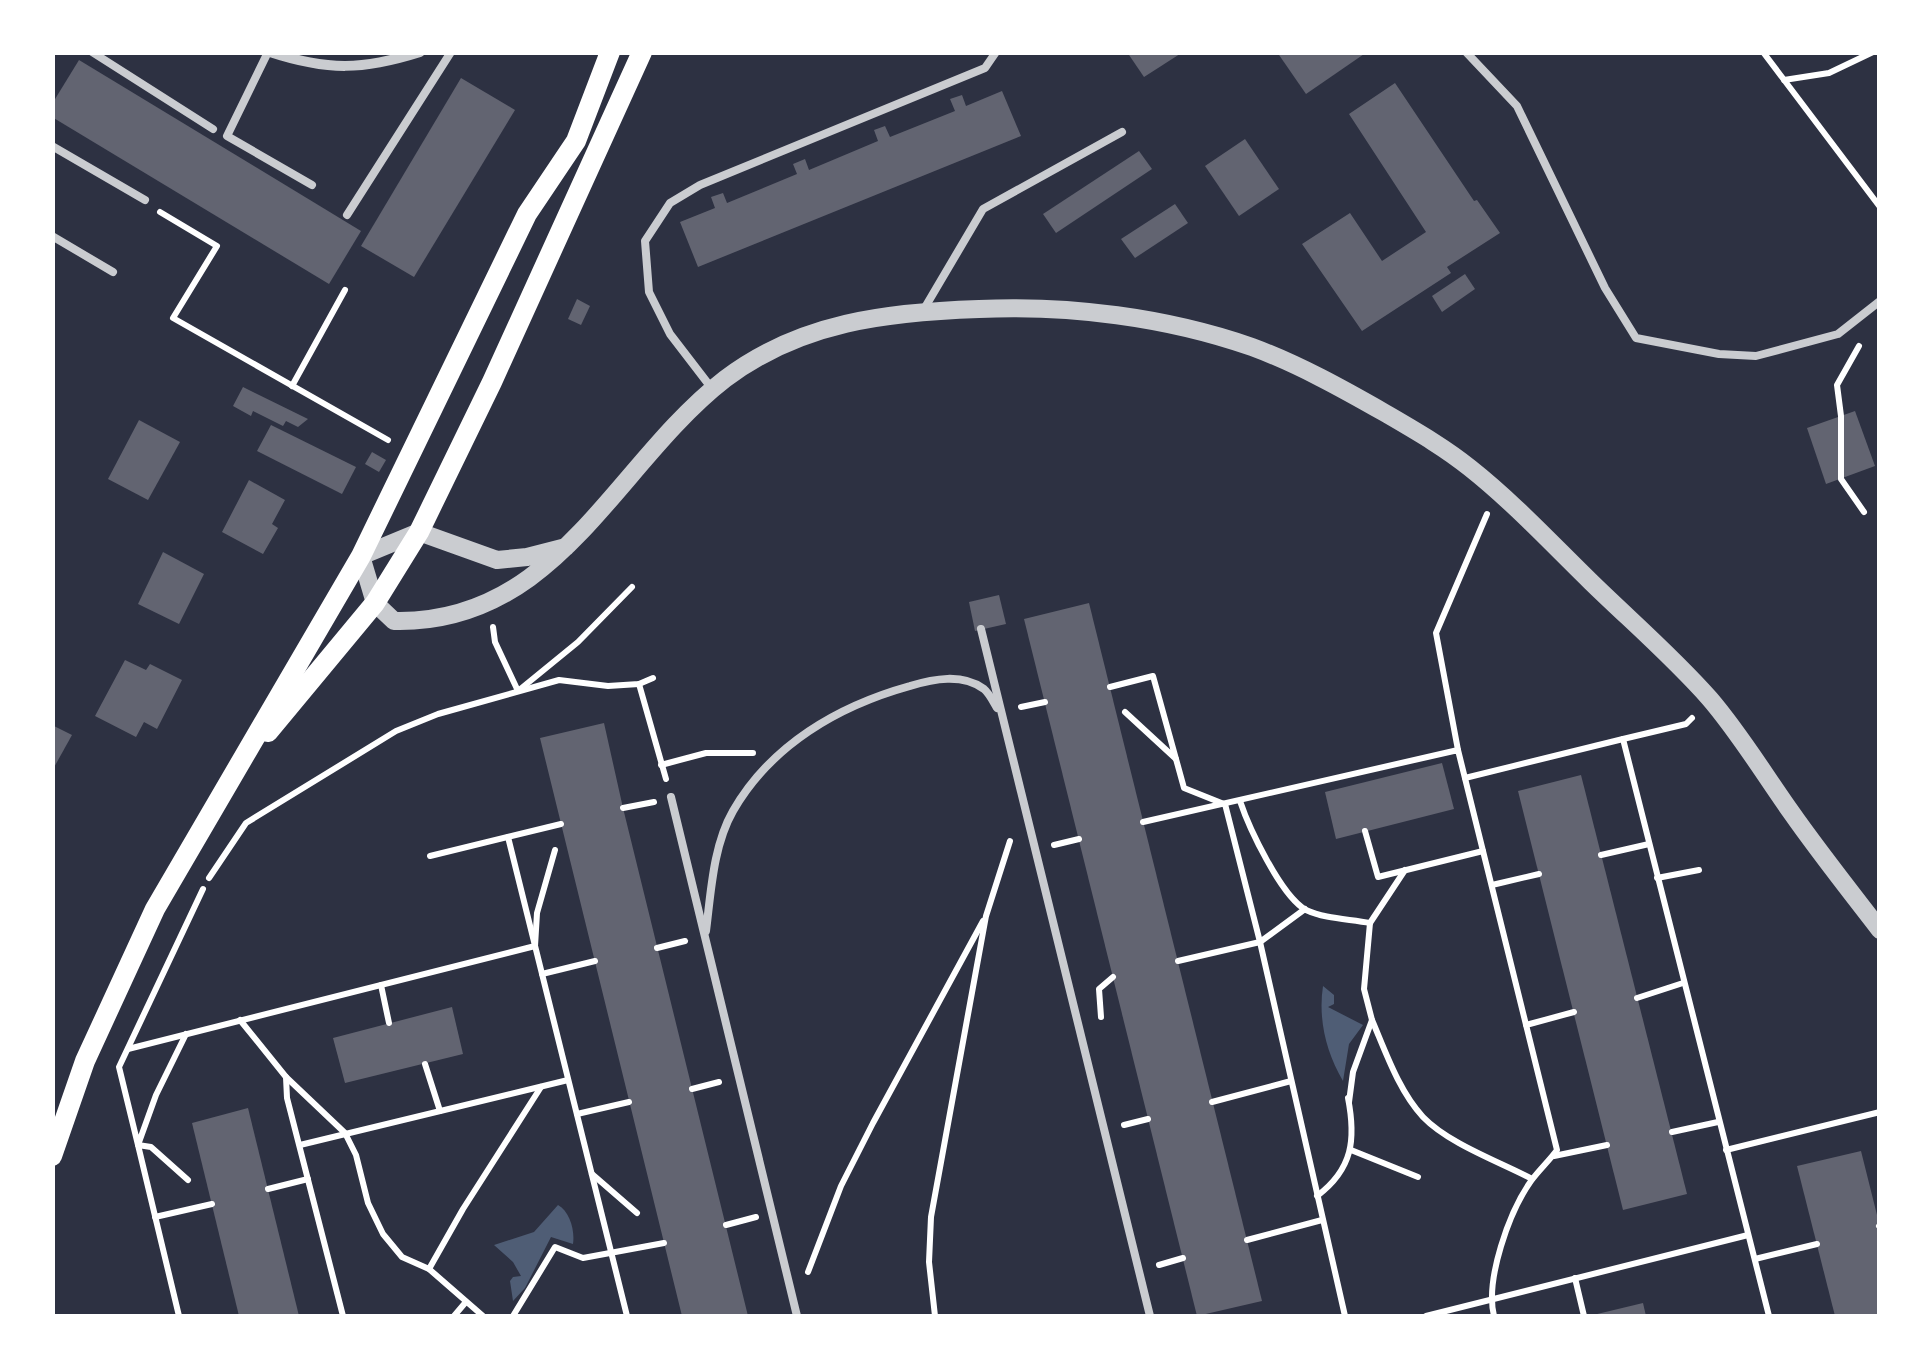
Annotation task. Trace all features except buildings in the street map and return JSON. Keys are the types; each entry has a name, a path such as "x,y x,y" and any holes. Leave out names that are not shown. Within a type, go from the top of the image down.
{"main road":[{"path":"52,1156 85,1061 176,869 361,556 527,214 576,140 610,52"},
{"path":"234,772 375,603 420,532 642,52"}],"street":[{"path":"269,52 308,64 353,68 420,52"},
{"path":"566,548 497,560 420,532 361,556 375,603 394,621 451,618 489,604 523,583 566,548 692,406 713,390 761,355 822,329 873,317 1022,307 1174,325 1254,348 1343,389 1470,468 1712,701 1880,930"}],"lane":[{"path":"92,52 213,129"},
{"path":"269,52 226,136 312,186"},
{"path":"347,215 451,52"},
{"path":"713,390 670,334 649,292 645,241 670,202 700,185 985,68 996,52"},
{"path":"1466,52 1517,106 1606,288 1636,338 1719,354 1756,356 1838,334 1880,302"},
{"path":"922,311 982,209 1122,132"},
{"path":"52,146 145,200"},
{"path":"52,236 114,272"},
{"path":"981,629 1150,1316"},
{"path":"705,935 719,846 732,812 778,755 843,709 870,696 936,678 958,680 984,690 1001,712"},
{"path":"672,798 797,1316"}],"path":[{"path":"1763,52 1880,207"},
{"path":"1784,80 1829,73 1873,52"},
{"path":"158,210 216,246 173,318 387,440"},
{"path":"292,386 345,290"},
{"path":"1862,340 1837,385 1841,478 1864,512"},
{"path":"1494,1316 1490,1299 1506,1230 1532,1178 1557,1150 1458,750 1436,633 1486,516 1499,495"},
{"path":"518,690 578,642 632,587"},
{"path":"495,642 518,690"},
{"path":"1110,687 1153,676 1184,788 1225,804"},
{"path":"180,1316 119,1067 205,885 246,823 396,731 438,714 560,680 608,686 639,684 653,678"},
{"path":"639,684 672,798"},
{"path":"1125,712 1176,759"},
{"path":"1465,778 1686,724"},
{"path":"1622,739 1769,1316"},
{"path":"1144,822 1458,750"},
{"path":"661,764 731,751 778,755"},
{"path":"1371,770 1373,780"},
{"path":"1240,800 1286,890 1305,909 1370,922"},
{"path":"935,1316 929,1262 931,1217 986,916 1022,802"},
{"path":"1225,804 1345,1316"},
{"path":"430,856 561,824"},
{"path":"1365,831 1378,876 1483,851"},
{"path":"508,836 627,1316"},
{"path":"1601,856 1649,844"},
{"path":"535,946 538,913 554,850"},
{"path":"1404,870 1370,922 1364,990 1372,1020 1398,1079 1424,1118 1476,1151 1532,1178"},
{"path":"1657,878 1699,870"},
{"path":"1492,885 1539,874"},
{"path":"1178,961 1260,942 1305,909"},
{"path":"793,1299 841,1186 986,916"},
{"path":"127,1049 535,946"},
{"path":"542,974 595,961"},
{"path":"1637,998 1683,983"},
{"path":"380,985 389,1023"},
{"path":"1526,1024 1574,1012"},
{"path":"240,1020 286,1076 345,1133 356,1154 368,1204 383,1234 402,1257 430,1269 483,1316"},
{"path":"1317,1196 1328,1188 1352,1150 1352,1072 1372,1020"},
{"path":"138,1145 186,1034"},
{"path":"424,1064 440,1111"},
{"path":"286,1076 287,1098 344,1316"},
{"path":"300,1146 568,1080"},
{"path":"1212,1102 1292,1081"},
{"path":"430,1269 462,1210 541,1086"},
{"path":"577,1114 630,1102"},
{"path":"1726,1150 1880,1112"},
{"path":"1672,1132 1718,1122"},
{"path":"1552,1157 1607,1144"},
{"path":"138,1145 151,1147 188,1180"},
{"path":"1352,1150 1418,1177"},
{"path":"592,1173 637,1213"},
{"path":"268,1189 308,1179"},
{"path":"155,1217 212,1204"},
{"path":"1247,1240 1322,1220"},
{"path":"1426,1316 1748,1235"},
{"path":"513,1316 555,1247 583,1258 664,1243"},
{"path":"1754,1259 1817,1244"},
{"path":"1575,1278 1584,1316"},
{"path":"454,1316 465,1303"}],"water":[{"path":"1323,986 1334,995 1334,1004 1328,1007 1363,1025 1349,1044 1343,1081 1325,1035"},
{"path":"558,1205 571,1222 573,1244 551,1237 525,1288 513,1301 510,1281 521,1276 513,1262 494,1245 534,1232"}]}
